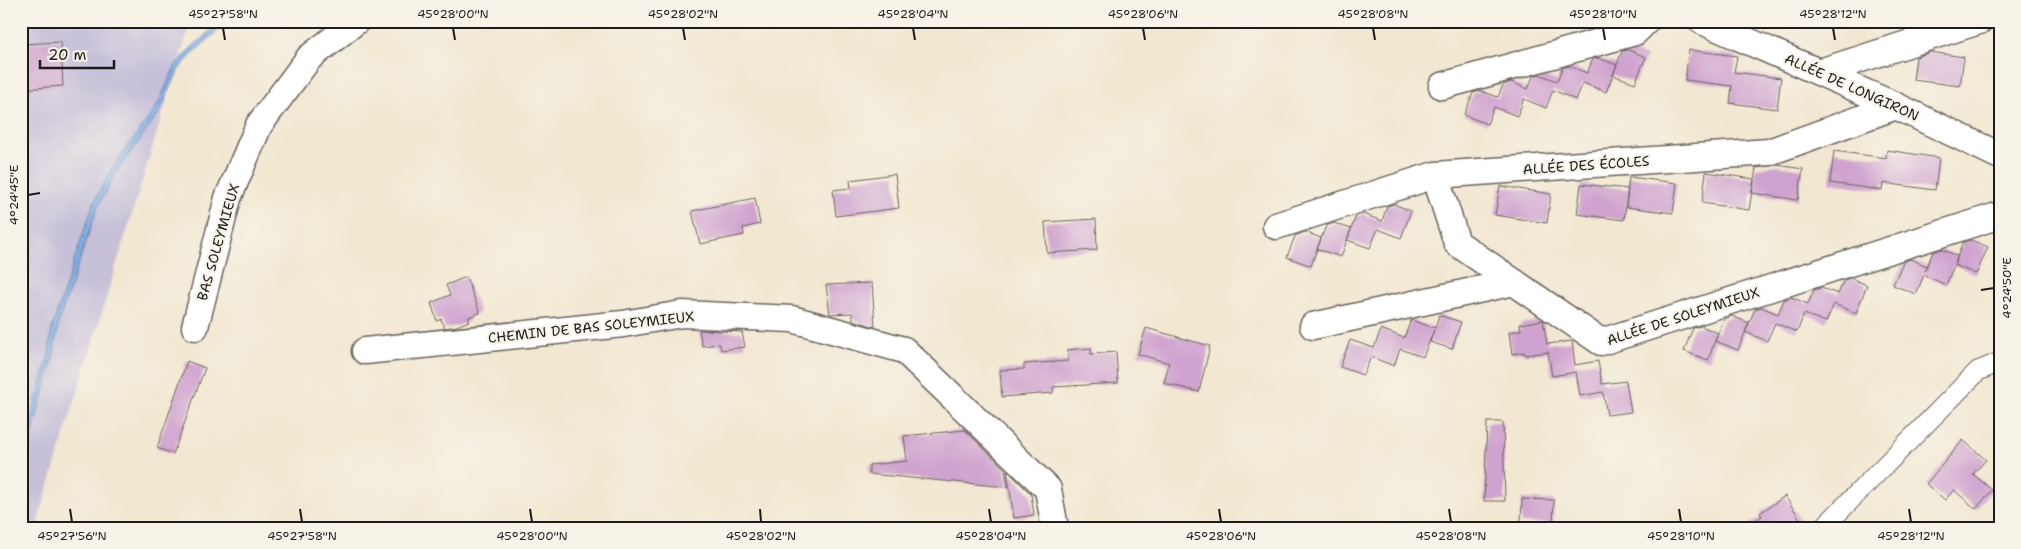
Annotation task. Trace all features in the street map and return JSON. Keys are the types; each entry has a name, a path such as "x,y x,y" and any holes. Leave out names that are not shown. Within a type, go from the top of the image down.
{"street":[{"name":"BAS SOLEYMIEUX","path":"195,327 228,198 259,125 309,58 356,21"},
{"path":"1442,86 1635,32 1646,21"},
{"name":"ALLÉE DE LONGIRON","path":"1702,21 1896,106 2000,156"},
{"path":"1820,72 1979,21"},
{"name":"ALLÉE DES ÉCOLES","path":"1276,226 1435,175 1769,152 1896,106"},
{"name":"ALLÉE DE SOLEYMIEUX","path":"1435,175 1457,243 1601,342 2000,215"},
{"path":"1312,326 1514,282"},
{"name":"CHEMIN DE BAS SOLEYMIEUX","path":"364,351 623,324 682,314 792,319 904,350 1048,488 1054,528"},
{"path":"1823,528 1978,371 2000,362"}],"shaded area":[{"path":"21,21 191,21 36,528 21,528"}],"water":[{"path":"221,21 229,21 193,53 179,69 159,113 117,171 98,206 59,320 52,363 35,422 21,486 21,466 31,419 48,360 52,328 94,202 113,167 155,110 176,65 189,50"}],"building":[{"path":"61,42 63,86 21,89 21,44"},
{"path":"1628,50 1646,57 1635,83 1613,75 1622,51"},
{"path":"1689,50 1737,56 1734,72 1781,78 1777,109 1730,103 1732,86 1685,80"},
{"path":"1930,52 1964,57 1960,86 1913,80 1916,57"},
{"path":"1598,58 1617,65 1606,92 1583,83 1576,100 1553,90 1546,108 1524,99 1517,116 1494,107 1487,124 1464,115 1473,93 1481,91 1498,97 1503,85 1511,82 1528,89 1533,76 1539,74 1557,81 1562,68 1569,66 1587,73 1593,59"},
{"path":"1887,150 1939,158 1935,190 1883,183 1882,190 1830,183 1834,151 1886,158"},
{"path":"1777,165 1803,169 1798,200 1752,193 1756,168"},
{"path":"1706,172 1754,179 1749,210 1702,203"},
{"path":"895,174 899,208 836,216 833,190 851,188 850,180"},
{"path":"1629,177 1677,183 1673,213 1626,207"},
{"path":"1581,184 1628,189 1624,220 1577,214"},
{"path":"1500,186 1551,194 1547,223 1495,215"},
{"path":"755,198 760,224 743,228 744,235 700,244 692,211"},
{"path":"1394,204 1411,211 1401,238 1378,229 1370,248 1347,240 1356,216 1363,214 1382,221 1387,206"},
{"path":"1096,219 1097,250 1047,253 1045,222"},
{"path":"1334,223 1351,229 1341,257 1317,249 1326,226"},
{"path":"1305,232 1321,238 1311,266 1287,257 1295,236"},
{"path":"1971,240 1988,247 1976,274 1954,265 1963,242"},
{"path":"1941,249 1958,256 1946,285 1924,275 1916,294 1893,285 1903,262 1910,259 1927,266 1925,271 1933,252"},
{"path":"466,277 480,313 469,317 469,321 445,328 441,319 437,321 431,303 450,295 446,285"},
{"path":"1850,278 1867,285 1856,313 1834,304 1826,322 1804,314 1797,332 1775,323 1767,341 1745,332 1755,309 1761,307 1778,314 1784,300 1791,297 1808,304 1814,290 1821,288 1838,294 1844,280"},
{"path":"872,283 875,327 853,320 852,313 830,314 826,285"},
{"path":"1439,315 1461,322 1452,349 1430,342 1434,330 1423,357 1400,349 1394,366 1371,357 1363,375 1340,367 1350,340 1374,348 1381,329 1404,338 1411,320 1435,328"},
{"path":"1732,316 1749,323 1738,350 1715,341 1724,319"},
{"path":"1543,320 1547,344 1572,341 1575,365 1598,361 1602,384 1626,381 1631,412 1607,415 1603,392 1580,396 1576,372 1552,376 1548,352 1525,355 1524,352 1512,354 1509,332 1521,330 1520,324"},
{"path":"1701,326 1718,333 1708,360 1684,351 1693,328"},
{"path":"1146,328 1210,346 1199,392 1164,383 1169,363 1138,354"},
{"path":"699,330 742,332 745,347 721,350 720,344 702,346"},
{"path":"1091,348 1091,354 1116,352 1118,383 1053,387 1053,393 1002,397 1000,370 1024,369 1024,364 1068,361 1067,350"},
{"path":"187,361 205,368 173,454 157,448"},
{"path":"1487,422 1503,422 1505,501 1484,501"},
{"path":"965,430 1005,469 1008,487 869,474 869,465 907,461 904,436"},
{"path":"1963,440 1986,460 1973,474 1992,490 1976,509 1954,490 1945,500 1926,484"},
{"path":"1007,470 1031,494 1034,515 1014,518"},
{"path":"1785,496 1806,528 1744,528 1762,516 1760,513"},
{"path":"1522,499 1554,500 1553,524 1521,523"}]}
